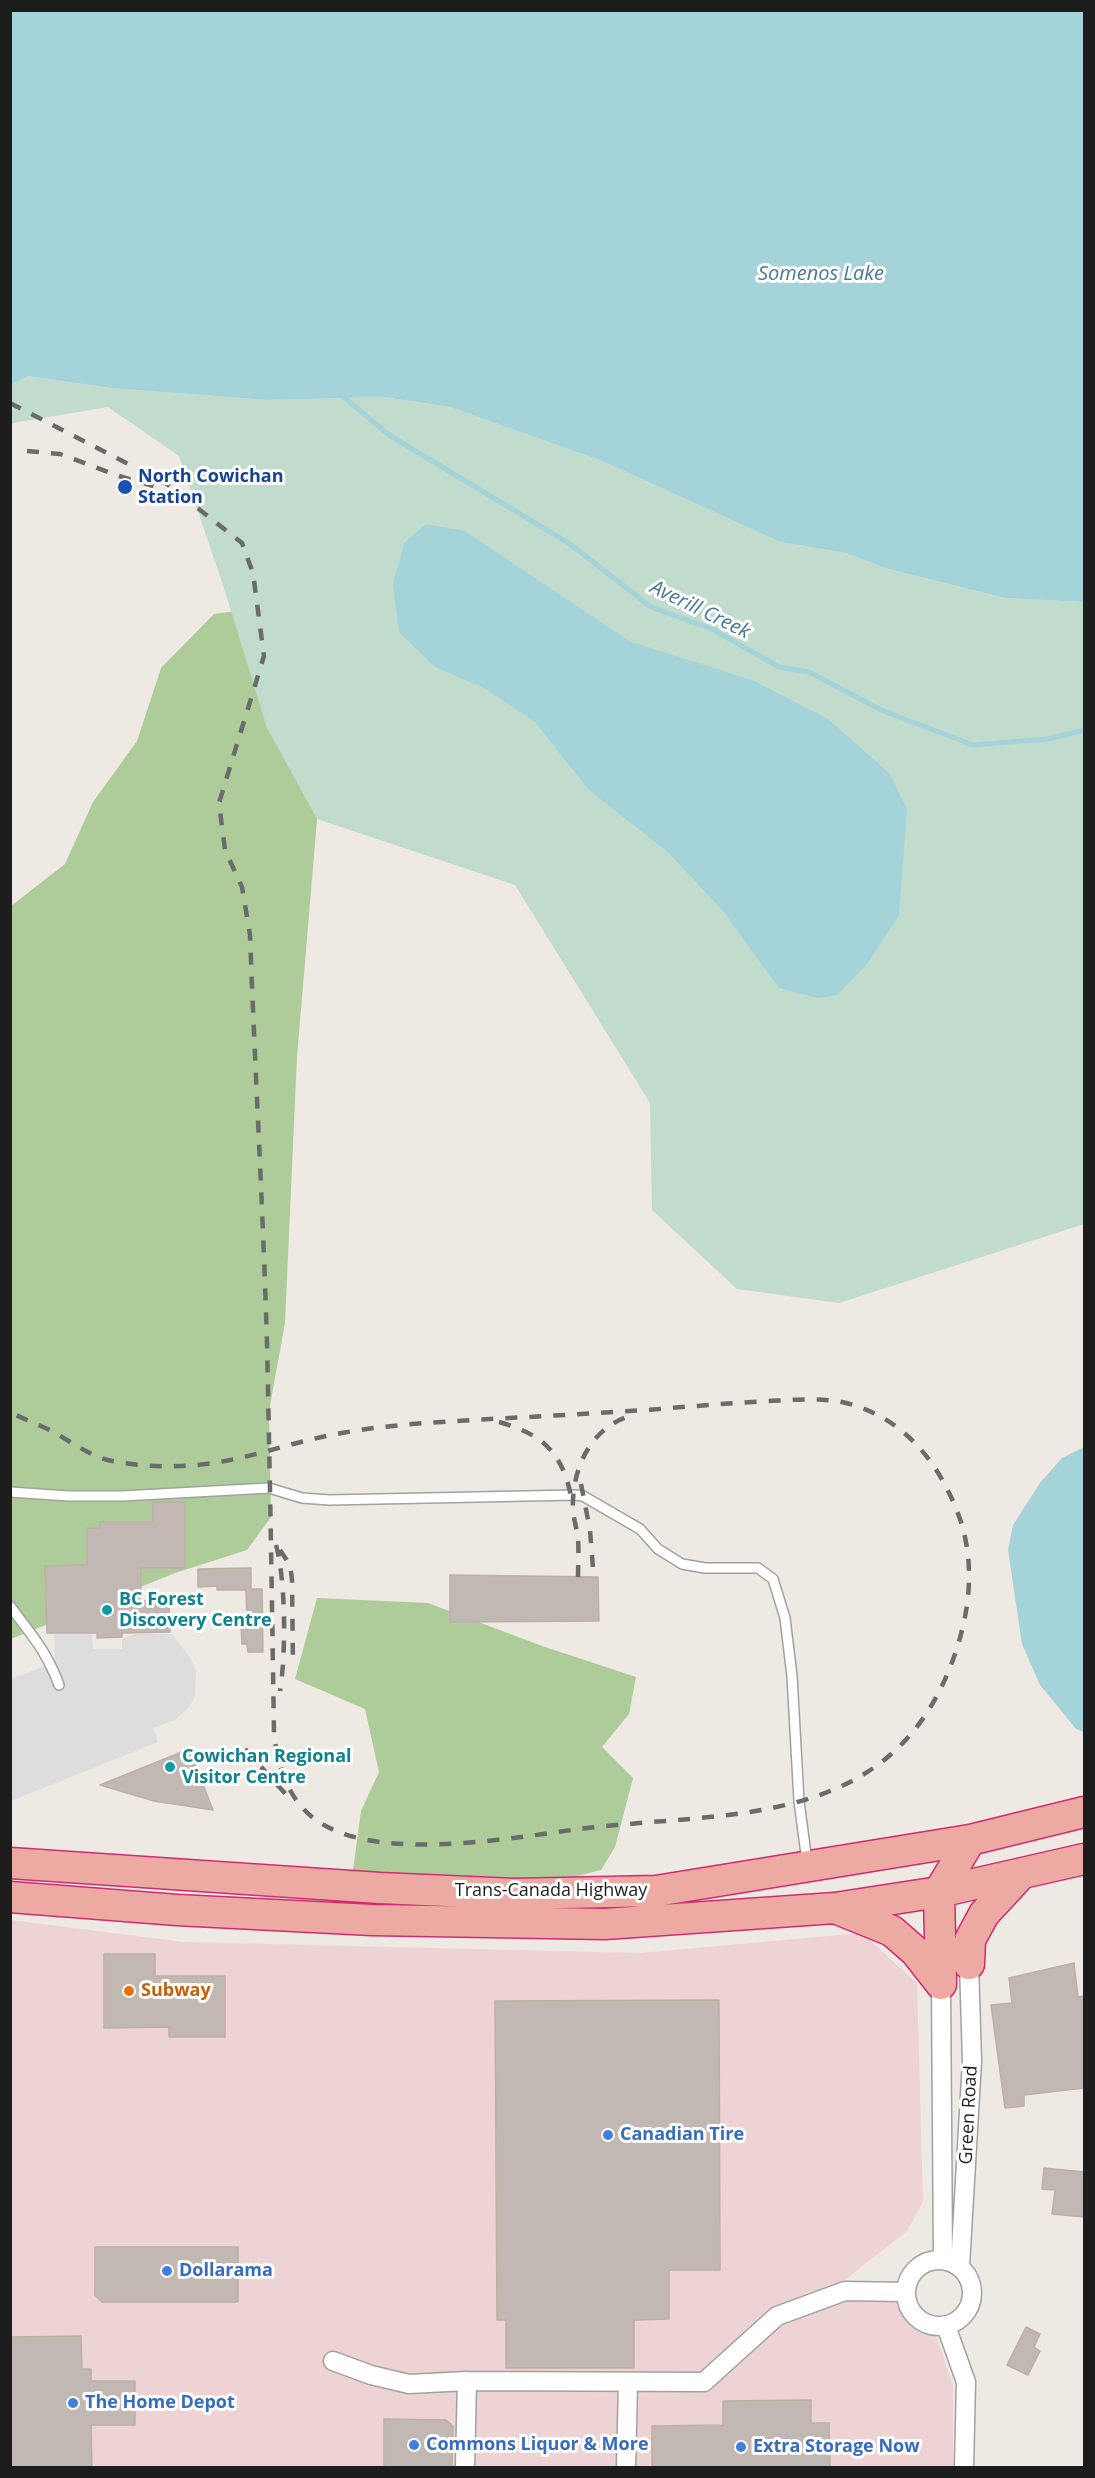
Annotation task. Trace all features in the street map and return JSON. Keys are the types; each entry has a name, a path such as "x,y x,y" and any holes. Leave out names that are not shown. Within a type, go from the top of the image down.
{"highway":[{"name":"Trans-Canada Highway","path":"10,1863 380,1888 514,1894 656,1891 970,1840 1084,1812"},
{"path":"941,1984 939,1892 970,1840"},
{"name":"Trans-Canada Highway","path":"10,1897 177,1910 372,1920 604,1924 834,1908 939,1892 1084,1859"},
{"path":"969,1964 970,1940 984,1914 1021,1874"},
{"path":"834,1908 892,1930 916,1952 941,1984"}],"street":[{"name":"Green Road","path":"960,2266 972,2061 969,1964"},
{"name":"Green Road","path":"941,1984 943,2259"},
{"path":"943,2259 960,2266 971,2282 972,2301 963,2317 946,2326 926,2325 910,2312 904,2292 910,2274 924,2262 943,2259"},
{"path":"333,2361 371,2375 409,2384 467,2381 704,2382 777,2316 845,2291 904,2292"},
{"path":"946,2326 966,2382 964,2468"},
{"path":"465,2468 467,2381"},
{"path":"626,2468 628,2383"}],"lane":[{"path":"10,1492 69,1496 122,1496 269,1488 283,1490 302,1498 329,1500 575,1495 583,1496 640,1529 658,1549 682,1564 705,1568 758,1568 773,1579 785,1618 792,1676 799,1801 807,1868"},
{"path":"10,1606 41,1645 58,1685"}],"shaded area":[{"path":"54,1634 92,1634 93,1649 122,1649 122,1639 136,1634 172,1634 191,1659 196,1671 195,1697 189,1707 175,1720 153,1728 158,1742 11,1801 10,1679 51,1664 55,1657"},
{"path":"11,1920 184,1942 640,1953 862,1933 917,1983 923,2202 907,2231 837,2286 840,2301 894,2301 901,2313 919,2332 936,2336 953,2385 953,2467 11,2468"}],"green space":[{"path":"28,376 110,388 267,400 383,397 450,407 602,461 780,542 846,553 888,569 1005,598 1084,602 1084,1224 839,1303 737,1289 652,1210 650,1103 515,885 317,819 267,728 224,588 179,456 108,407 11,425 11,385"},
{"path":"286,604 322,761 297,1056 285,1323 269,1411 271,1517 247,1550 175,1573 11,1639 11,906 65,864 93,802 137,741 161,668 214,614"},
{"path":"317,1598 428,1603 542,1646 636,1677 629,1714 602,1747 633,1778 615,1847 601,1870 558,1881 362,1887 353,1870 361,1811 379,1772 365,1709 295,1679"}],"water":[{"name":"Somenos Lake","path":"11,10 1084,11 1084,602 1005,598 888,569 846,553 780,542 602,461 450,407 383,397 267,400 110,388 28,376 11,385"},
{"path":"426,524 465,531 629,641 754,681 828,719 890,774 907,810 899,915 867,964 837,995 818,998 779,988 723,911 669,853 589,790 535,722 486,689 435,667 399,632 393,585 404,543"},
{"path":"1084,1447 1084,1732 1076,1729 1040,1685 1022,1644 1008,1550 1013,1525 1040,1483 1062,1458"}],"building":[{"path":"153,1502 185,1502 185,1568 141,1568 141,1601 169,1600 170,1632 122,1633 122,1637 97,1638 97,1633 47,1633 45,1566 87,1565 87,1528 100,1528 100,1522 153,1522"},
{"path":"251,1568 251,1589 262,1589 263,1652 248,1652 247,1644 242,1644 241,1623 247,1622 246,1590 217,1590 217,1586 198,1587 198,1569"},
{"path":"450,1575 598,1577 599,1621 450,1622"},
{"name":"Cowichan Regional Visitor Centre","path":"189,1749 213,1810 154,1801 100,1785"},
{"path":"104,1954 155,1954 155,1976 225,1976 225,2037 169,2037 169,2027 104,2028"},
{"path":"1074,1963 1078,1997 1084,1996 1084,2088 1024,2095 1024,2106 1005,2108 991,2005 1012,2003 1009,1978"},
{"name":"Canadian Tire","path":"719,2000 720,2270 669,2270 669,2319 634,2320 634,2368 506,2368 506,2320 497,2320 495,2001"},
{"path":"1044,2168 1084,2172 1084,2217 1052,2214 1055,2190 1042,2189"},
{"name":"Dollarama","path":"95,2247 238,2247 238,2302 102,2302 95,2295"},
{"path":"1026,2327 1040,2334 1034,2347 1040,2351 1028,2375 1007,2365"},
{"name":"The Home Depot","path":"81,2336 82,2369 91,2369 91,2381 135,2381 135,2425 91,2425 92,2468 10,2468 10,2337"},
{"name":"Extra Storage Now","path":"811,2400 811,2423 829,2423 830,2468 652,2468 652,2426 723,2425 723,2401"},
{"path":"384,2419 446,2420 453,2426 452,2468 384,2468"}],"waterway":[{"name":"Averill Creek","path":"344,397 389,435 570,544 651,607 712,629 779,667 809,672 881,710 973,745 1047,739 1084,730"}],"railway":[{"path":"10,403 167,484 242,543 253,573 264,656 219,803 225,850 242,887 250,935 267,1344 269,1442 270,1490 274,1734 283,1774 295,1798 303,1808 324,1825 350,1836 381,1842 414,1844 485,1841 579,1829 692,1819 748,1812 800,1801 849,1783 892,1754 927,1712 955,1654 964,1621 969,1587 968,1553 960,1519 944,1482 921,1450 892,1424 875,1414 845,1403 813,1399 768,1401 397,1425 321,1437 281,1447 260,1453 240,1458 219,1462 169,1466 116,1462 101,1458 50,1430 10,1412"},
{"path":"27,451 60,454 119,476 160,488"},
{"path":"578,1577 578,1536 573,1511 573,1495 580,1465 595,1439 618,1421 633,1415"},
{"path":"499,1422 527,1432 548,1447 562,1468 571,1496"},
{"path":"581,1484 590,1530 593,1568"},
{"path":"276,1545 282,1578 284,1618 280,1691"},
{"path":"280,1550 290,1565 292,1579 293,1666"},
{"path":"245,1749 291,1800"}],"place":[{"name":"North Cowichan Station","path":"125,487"},
{"name":"BC Forest Discovery Centre","path":"107,1610"},
{"name":"Cowichan Regional Visitor Centre","path":"170,1767"},
{"name":"Subway","path":"129,1991"},
{"name":"Canadian Tire","path":"608,2135"},
{"name":"Dollarama","path":"167,2271"},
{"name":"The Home Depot","path":"73,2403"},
{"name":"Commons Liquor & More","path":"414,2445"},
{"name":"Extra Storage Now","path":"741,2447"}]}
